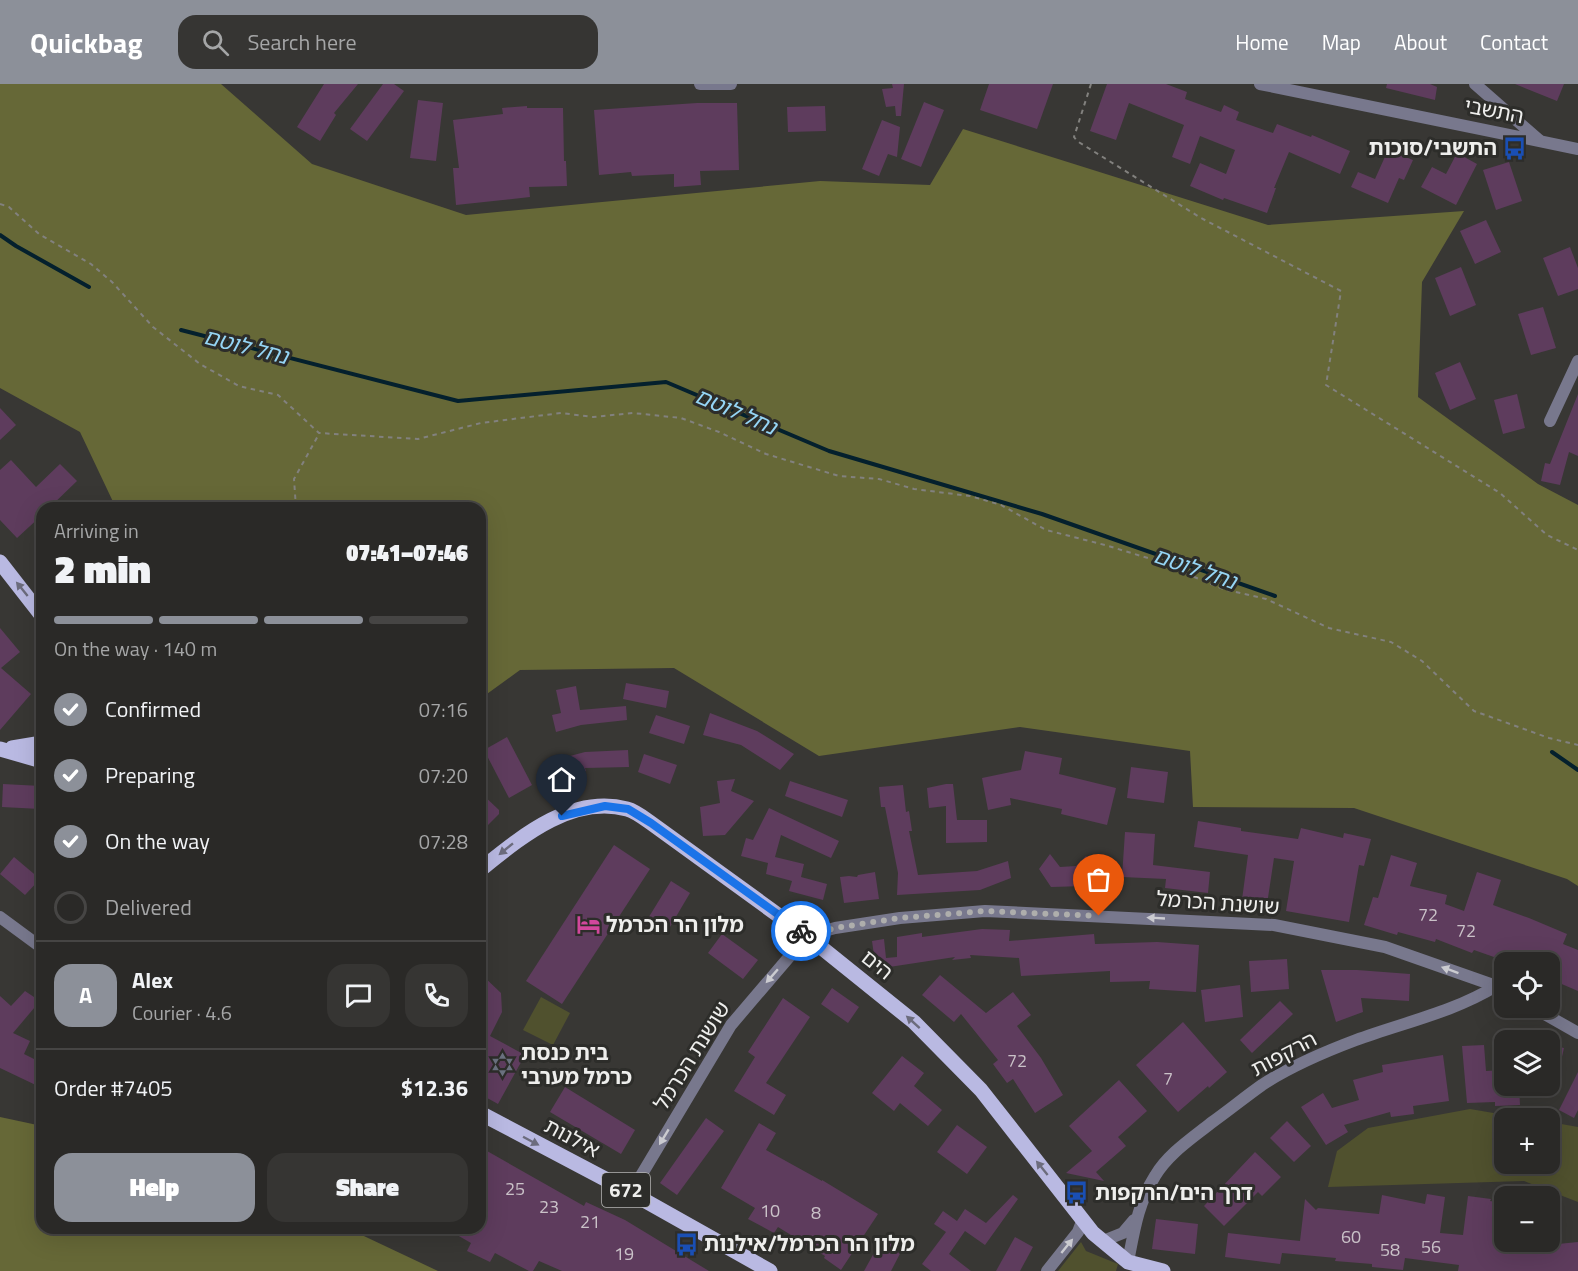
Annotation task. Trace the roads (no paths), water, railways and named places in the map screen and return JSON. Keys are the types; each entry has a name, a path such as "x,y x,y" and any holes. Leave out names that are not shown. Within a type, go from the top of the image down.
{"main road":[{"path":"0,562 36,608"},
{"path":"0,748 19,748 36,744"},
{"path":"0,748 36,759"},
{"name":"הים","path":"486,865 517,840 549,820 576,811 605,806 628,809 651,823 807,936 914,1022 981,1090 1102,1241 1127,1266 1163,1271"},
{"name":"אילנות","path":"486,1116 770,1271"}],"street":[{"path":"700,84 731,84"},
{"name":"התשבי","path":"1260,84 1578,149"},
{"path":"1475,84 1540,140"},
{"path":"1550,421 1578,361"},
{"name":"שושנת הכרמל","path":"642,1200 638,1189 639,1179 731,1024 807,936 835,928 900,918 985,911 1274,925 1385,947 1494,987"},
{"path":"0,917 36,944"},
{"name":"הרקפות","path":"1127,1266 1136,1217 1156,1173 1194,1137 1263,1085 1302,1062 1333,1049 1494,991"},
{"path":"1552,1018 1578,1033"},
{"name":"הרקפות","path":"1102,1241 1123,1233 1136,1217"},
{"path":"1047,1271 1078,1232 1083,1219"}],"waterway":[{"name":"נחל לוטם","path":"0,235 89,287"},
{"name":"נחל לוטם","path":"181,330 458,401 666,382 829,451 1042,514 1275,596"},
{"name":"נחל לוטם","path":"1552,752 1578,770"}],"place":[{"name":"התשבי/סוכות","path":"1515,148"},
{"name":"מלון הר הכרמל","path":"588,925"},
{"name":"בית כנסת כרמל מערבי","path":"503,1065"},
{"name":"דרך הים/הרקפות","path":"1077,1193"},
{"name":"מלון הר הכרמל/אילנות","path":"686,1244"}]}
